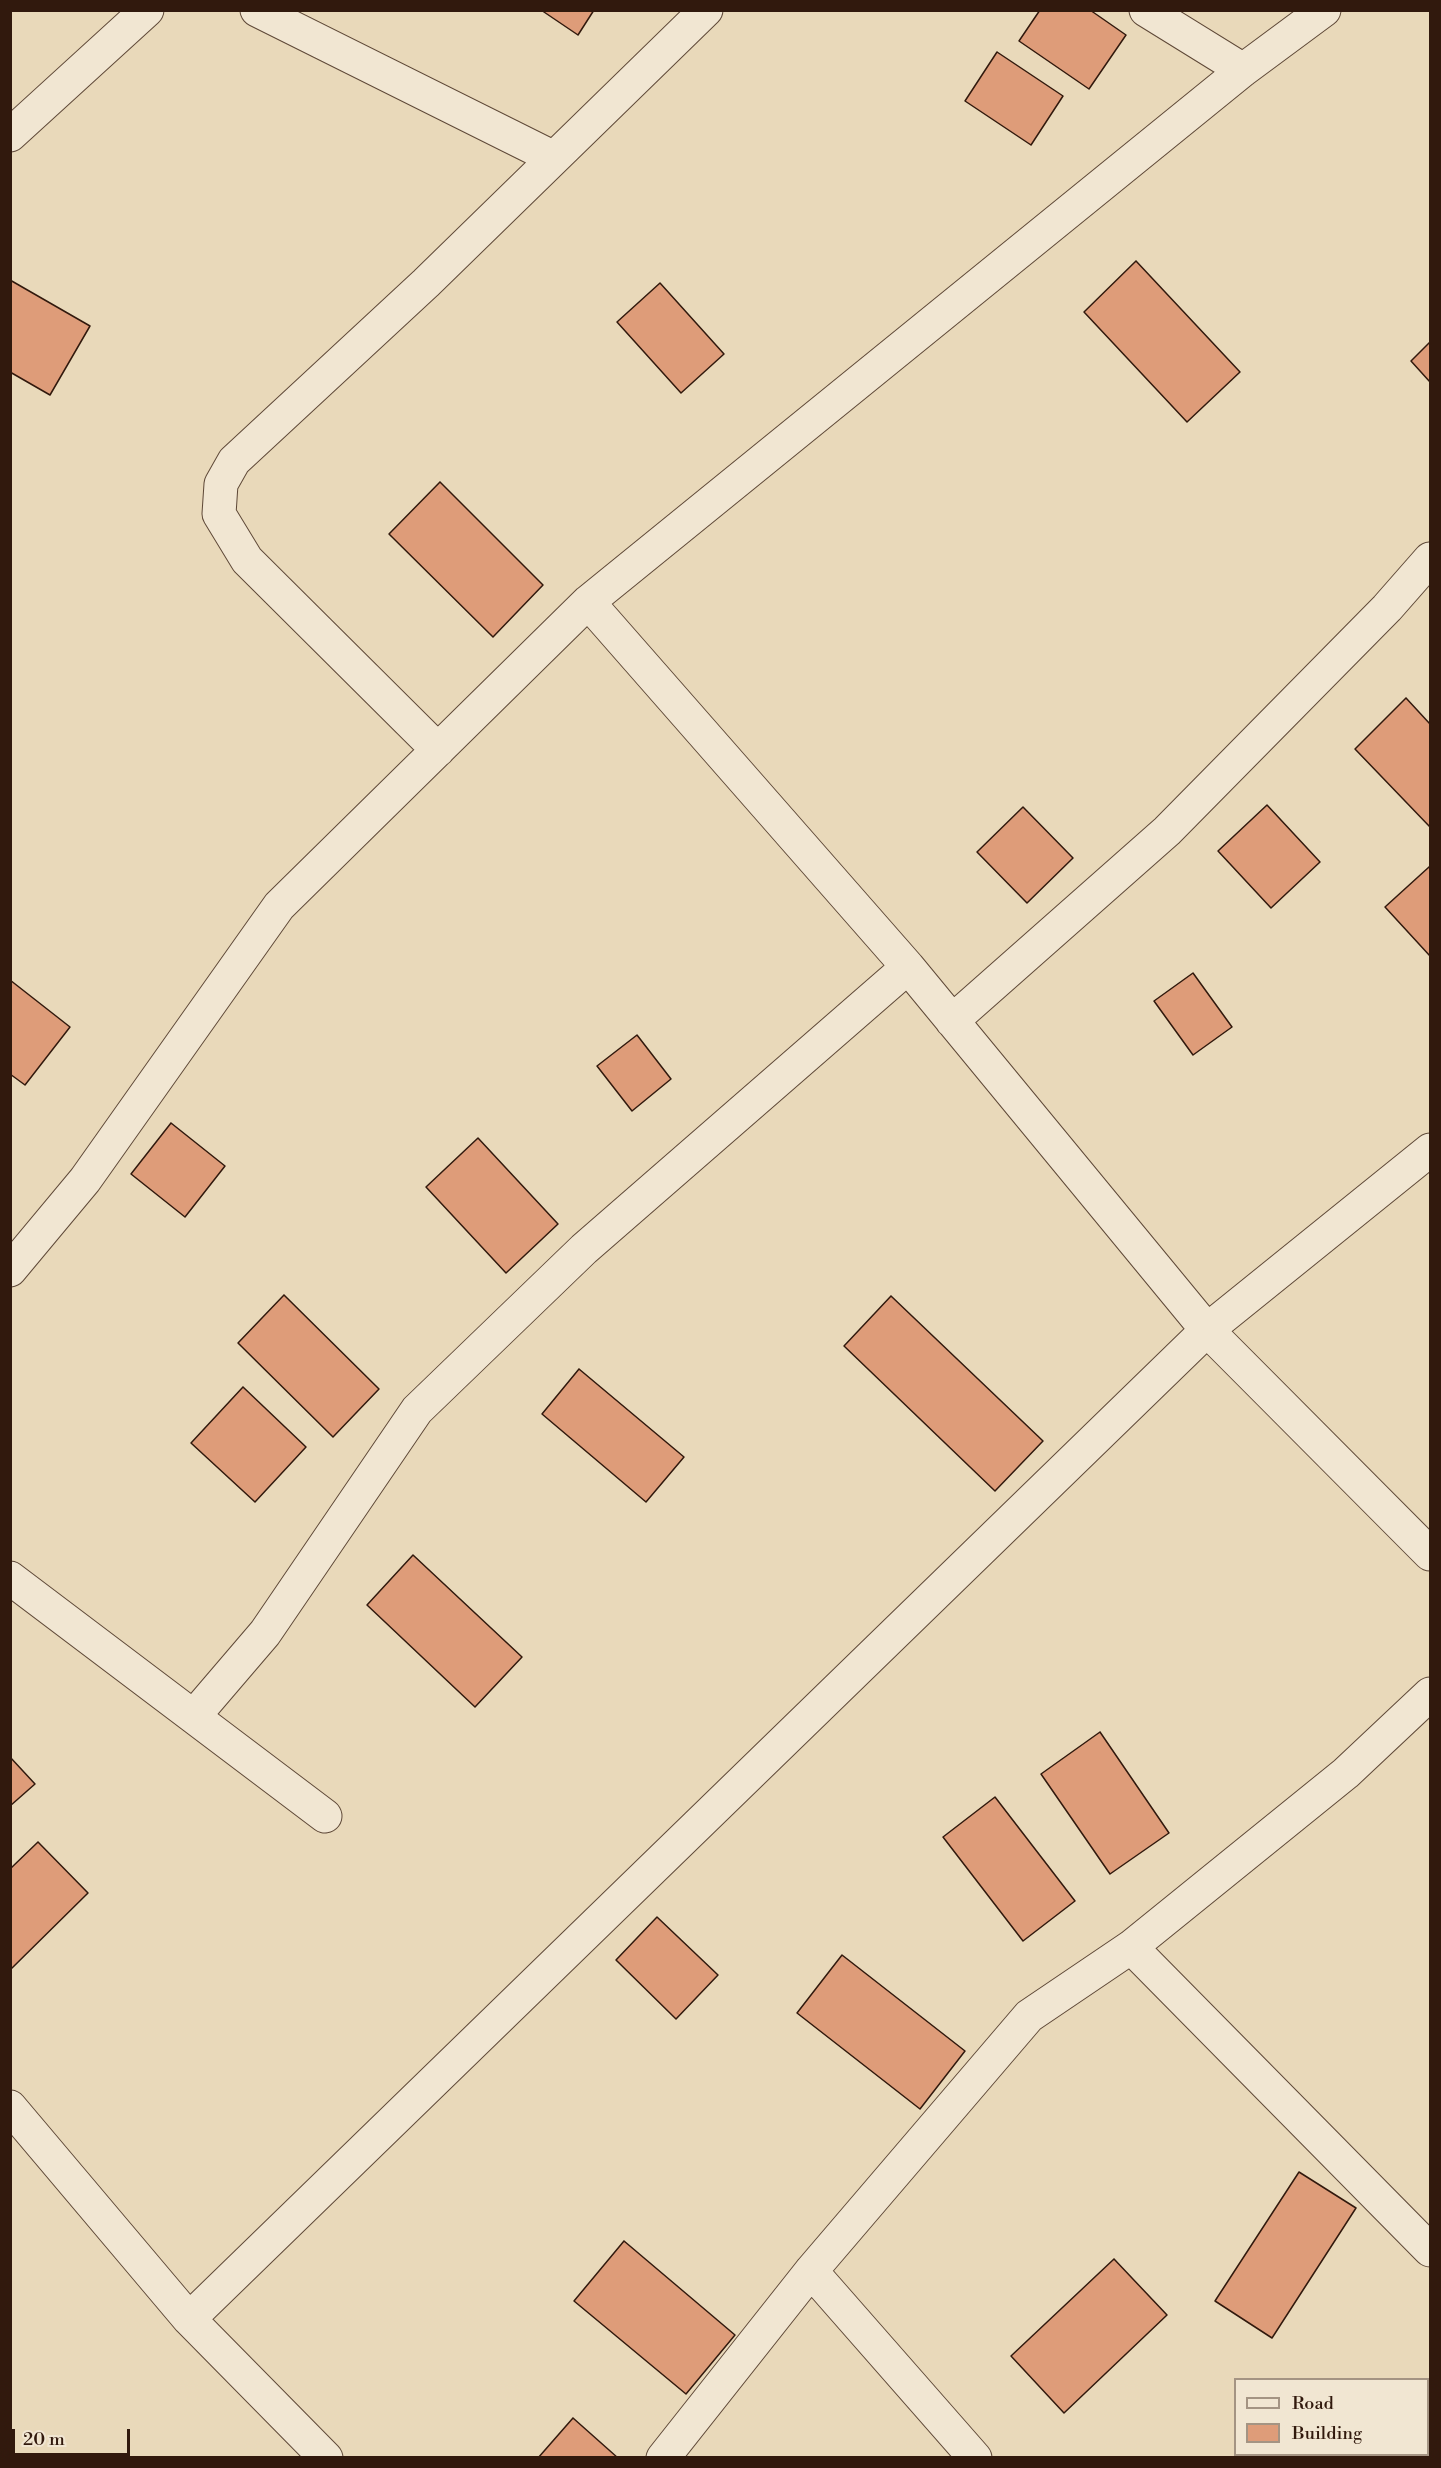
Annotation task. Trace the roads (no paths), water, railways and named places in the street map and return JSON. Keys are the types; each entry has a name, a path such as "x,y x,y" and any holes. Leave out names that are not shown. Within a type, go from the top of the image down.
{"street":[{"path":"10,135 147,10"},
{"path":"257,10 554,158"},
{"path":"438,750 247,560 219,514 221,484 234,460 426,283 706,10"},
{"path":"1146,10 1243,70"},
{"path":"10,1270 85,1180 279,906 588,602 1243,70 1324,10"},
{"path":"952,1021 1167,831 1387,608 1431,559"},
{"path":"588,602 908,967 1207,1330 1431,1554"},
{"path":"194,1716 265,1633 417,1410 584,1249 908,967"},
{"path":"189,2319 1207,1330 1431,1150"},
{"path":"10,1578 325,1816"},
{"path":"663,2457 811,2271 1029,2016 1131,1947 1346,1773 1431,1694"},
{"path":"1131,1947 1431,2250"},
{"path":"10,2107 189,2319 326,2457"},
{"path":"811,2271 975,2457"}]}
